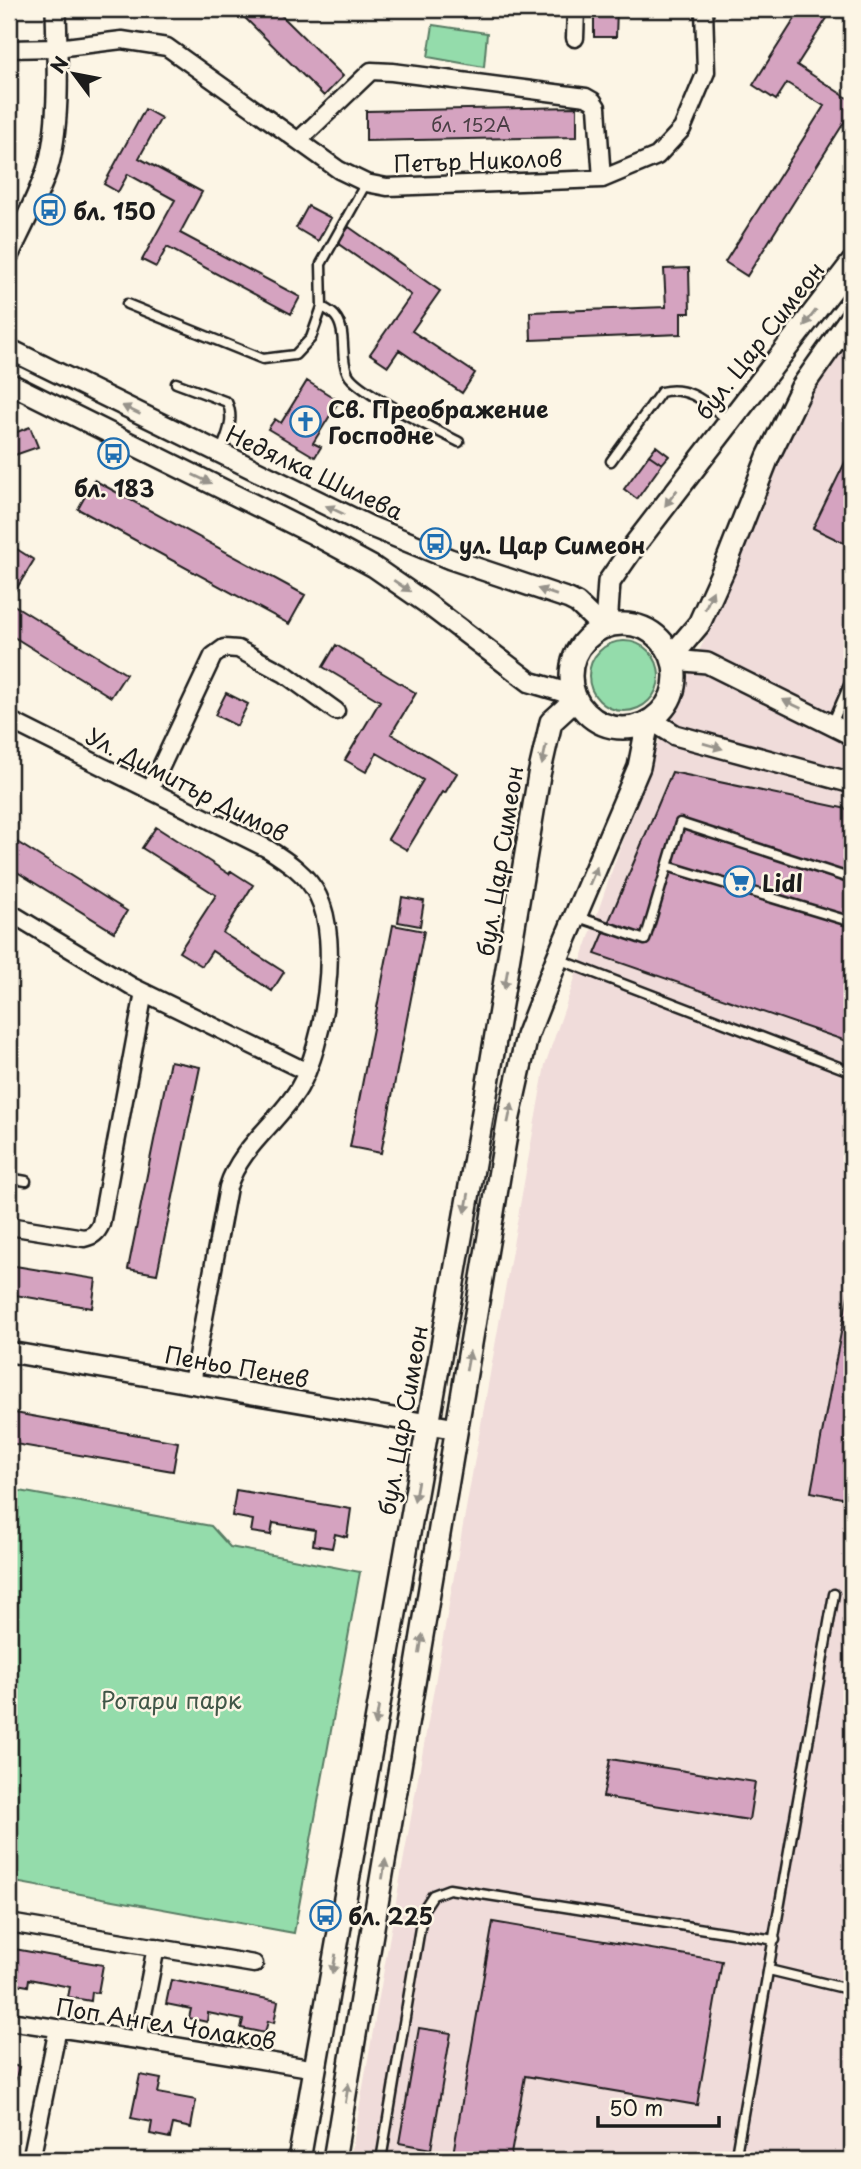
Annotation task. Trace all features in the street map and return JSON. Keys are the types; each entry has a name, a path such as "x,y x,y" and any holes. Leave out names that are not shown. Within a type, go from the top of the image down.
{"main road":[{"name":"бул. Цар Симеон","path":"605,628 609,582 852,263"},
{"path":"672,658 699,624 768,457 802,387 852,316"},
{"path":"622,624 652,632 672,658 676,677 673,694 664,709 650,721 635,727 607,726 584,711 575,697 571,679 573,663 579,649 590,637 605,628 622,624"},
{"name":"бул. Цар Симеон","path":"299,2160 489,1082 539,775 551,722 575,697"},
{"path":"334,2160 509,1117 527,1036 639,766 650,721"}],"street":[{"path":"9,254 47,170 54,137 56,9"},
{"path":"575,38 576,9"},
{"name":"Петър Николов","path":"9,49 57,48 122,40 167,47 339,170 366,183 387,187 603,179 657,156 682,129 706,72 704,9"},
{"path":"299,140 371,71 586,97 597,107 603,179"},
{"name":"Недялка Шилева","path":"9,349 324,506 450,559 569,599 605,628"},
{"path":"9,383 312,533 374,568 426,603 530,682 575,697"},
{"path":"150,790 213,656 224,648 238,649 285,674 336,711"},
{"path":"672,658 707,663 852,735"},
{"path":"650,721 675,735 852,783"},
{"name":"Ул. Димитър Димов","path":"10,723 268,849 303,876 317,894 323,908 328,930 329,983 316,1046 298,1090 233,1169 192,1383"},
{"path":"9,912 144,992 307,1072"},
{"path":"9,1226 84,1238 99,1230 144,992"},
{"name":"Пеньо Пенев","path":"9,1352 457,1429"},
{"path":"9,1923 254,1964"},
{"path":"138,2040 156,1947"},
{"name":"Поп Ангел Чолаков","path":"9,2021 316,2069"},
{"path":"31,2160 58,2028"}],"lane":[{"path":"127,304 263,359 295,355 311,338 322,307 321,264 366,183"},
{"path":"322,307 337,317 342,335 344,364 355,383 393,407 459,442"},
{"path":"176,383 227,402 231,410 231,421 220,454"},
{"path":"611,461 661,392 683,390 696,396 730,421"},
{"path":"832,724 852,678"},
{"path":"576,916 645,940 680,822 852,879"},
{"path":"667,866 852,922"},
{"path":"557,959 852,1072"},
{"path":"9,1178 26,1181"},
{"path":"735,2160 834,1594"},
{"path":"381,2160 423,1910 433,1895 449,1889 775,1940"},
{"path":"769,1970 852,1990"}],"shaded area":[{"path":"852,321 852,2160 350,2160 545,1065 649,763 708,631 821,362"}],"green space":[{"path":"433,25 487,33 484,67 428,57"},
{"path":"624,641 649,651 659,676 649,701 624,711 599,701 589,676 599,651"},
{"name":"Ротари парк","path":"9,1489 211,1526 230,1547 360,1572 294,1933 9,1881"}],"building":[{"path":"236,9 275,9 343,76 324,96"},
{"path":"594,9 617,9 616,37 594,37"},
{"path":"784,9 827,9 831,12 797,65 852,101 852,110 747,276 725,262 824,106 787,83 776,100 753,85 796,17"},
{"path":"577,107 577,137 366,141 366,111"},
{"path":"145,109 161,118 139,158 202,192 180,233 300,297 291,314 167,247 156,267 142,260 175,200 128,174 118,192 104,184"},
{"path":"308,206 331,218 318,241 296,228"},
{"path":"349,227 440,291 412,331 475,373 462,393 399,350 388,366 370,354 411,295 337,243"},
{"path":"689,268 690,313 681,313 681,334 531,340 530,312 666,307 664,269"},
{"name":"Св. Преображение Господне","path":"307,381 339,401 313,443 321,447 315,457 268,429 275,419 281,423"},
{"path":"30,427 38,447 9,457 9,435"},
{"path":"656,446 669,456 662,464 649,455"},
{"path":"852,451 852,547 813,528"},
{"path":"649,455 662,464 637,499 624,489"},
{"path":"94,480 305,595 289,624 78,509"},
{"path":"12,546 34,560 9,601 9,551"},
{"path":"9,602 126,674 111,697 9,634"},
{"path":"336,645 416,693 391,734 457,773 445,793 442,792 407,850 388,839 423,780 377,753 366,772 345,760 380,701 323,667"},
{"path":"226,693 248,704 237,726 215,715"},
{"name":"Lidl","path":"672,772 852,810 852,1043 595,954"},
{"path":"156,827 229,874 231,871 253,885 223,933 284,972 272,991 212,951 202,966 179,952 216,895 142,848"},
{"path":"9,837 127,911 114,932 9,867"},
{"path":"402,897 424,901 420,926 398,922"},
{"path":"393,925 424,931 381,1153 350,1147"},
{"path":"170,1061 200,1067 157,1274 128,1269"},
{"path":"9,1265 96,1279 92,1308 9,1294"},
{"path":"852,1274 852,1500 811,1492"},
{"path":"9,1412 178,1442 173,1471 9,1443"},
{"path":"236,1490 351,1509 347,1537 335,1534 332,1548 313,1545 315,1530 273,1523 271,1535 251,1532 253,1520 232,1516"},
{"path":"610,1759 755,1782 749,1820 603,1797"},
{"path":"493,1922 722,1961 697,2105 525,2076 510,2160 452,2160"},
{"path":"9,1948 103,1965 98,1993 92,1992 91,2001 68,1997 70,1987 29,1979 28,1986 11,1983"},
{"path":"171,1980 278,2001 274,2023 268,2021 265,2033 241,2028 243,2020 208,2013 207,2022 189,2018 191,2009 166,2004"},
{"path":"419,2028 451,2033 431,2149 399,2143"},
{"path":"9,2064 19,2067 13,2088 9,2087"},
{"path":"140,2075 161,2079 158,2093 196,2100 191,2128 173,2124 170,2138 150,2134 152,2122 131,2118"}],"place":[{"name":"бл. 150","path":"50,210"},
{"name":"Св. Преображение Господне","path":"305,421"},
{"name":"бл. 183","path":"114,453"},
{"name":"ул. Цар Симеон","path":"436,544"},
{"name":"Lidl","path":"739,882"},
{"name":"бл. 225","path":"325,1915"}]}
